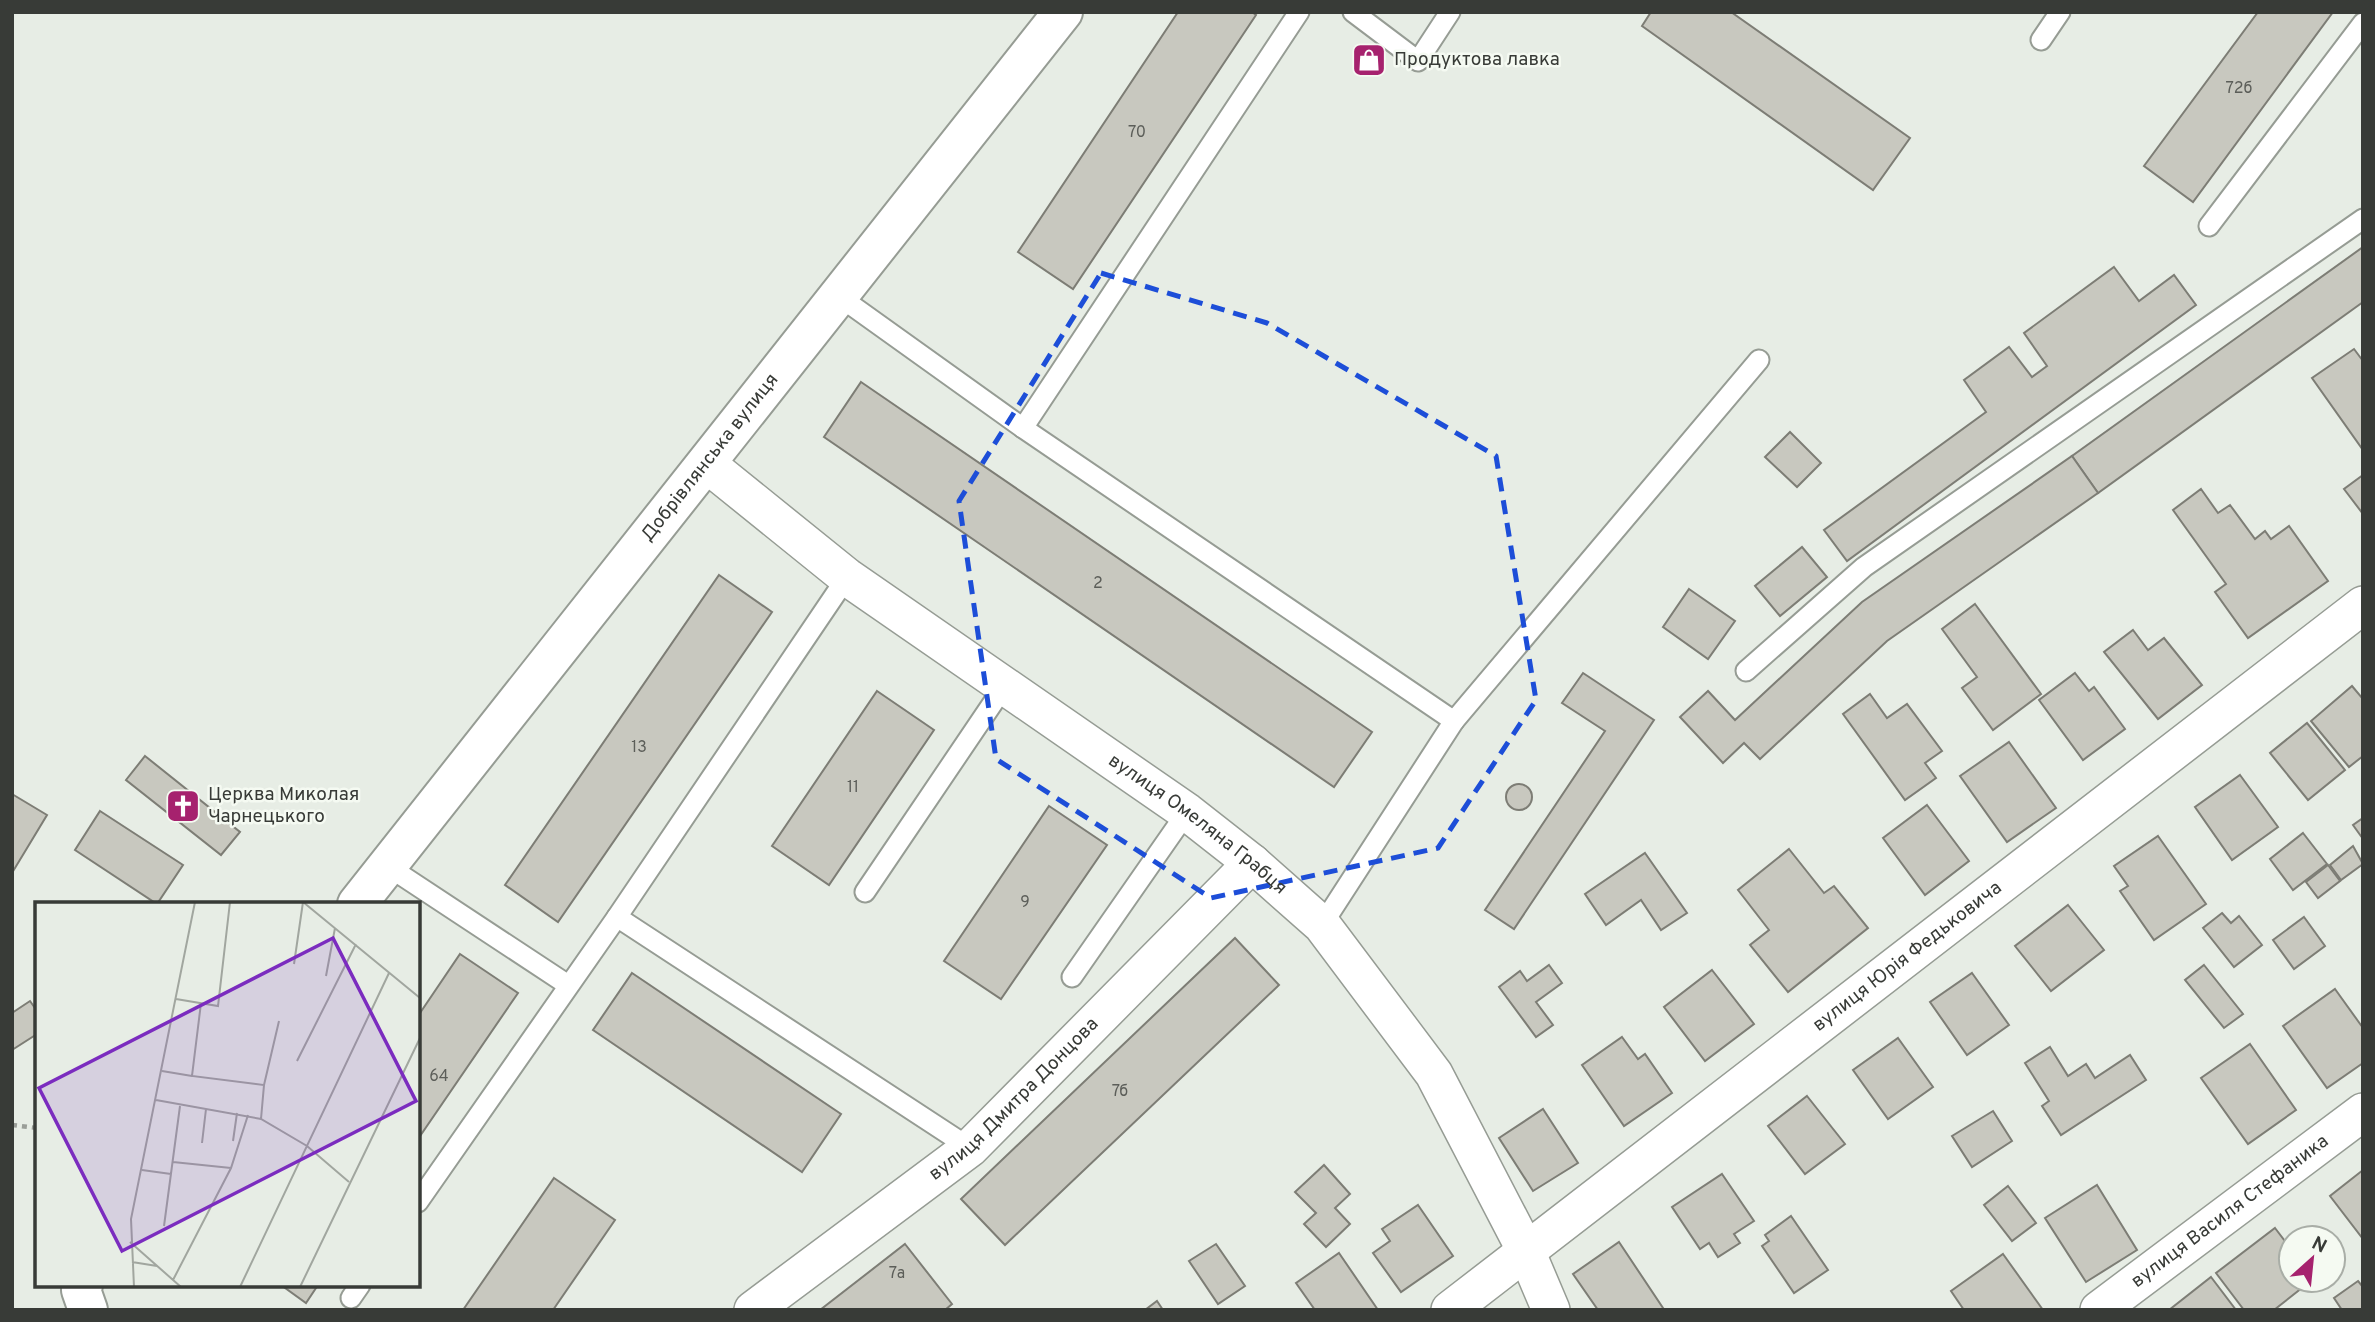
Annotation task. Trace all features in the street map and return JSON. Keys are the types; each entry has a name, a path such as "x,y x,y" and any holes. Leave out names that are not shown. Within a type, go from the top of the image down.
{"street":[{"name":"Добрівлянська вулиця","path":"359,902 1063,12"},
{"name":"вулиця Омеляна Грабця","path":"707,464 847,577 1187,812 1252,863 1322,925 1434,1073 1526,1251 1551,1310"},
{"name":"вулиця Юрія Федьковича","path":"1450,1310 2363,605"},
{"name":"вулиця Дмитра Донцова","path":"753,1310 970,1148 1252,863"},
{"name":"вулиця Василя Стефаника","path":"2099,1310 2363,1112"}],"lane":[{"path":"1023,428 1299,12"},
{"path":"1353,12 1418,61 1450,12"},
{"path":"2041,40 2060,12"},
{"path":"2209,226 2363,23"},
{"path":"1746,671 1864,567 2363,219"},
{"path":"840,297 1023,428 1454,721"},
{"path":"1322,925 1454,721 1759,360"},
{"path":"420,1199 617,917 847,577"},
{"path":"865,892 1005,685"},
{"path":"1072,977 1187,812"},
{"path":"389,867 568,985"},
{"path":"617,917 970,1148"}],"path":[{"path":"12,1125 35,1128"}],"highlighted area":[{"path":"1101,273 1267,323 1496,456 1536,700 1438,848 1211,898 996,759 959,501"}],"building":[{"path":"1178,12 1252,12 1256,15 1073,289 1018,252"},
{"path":"1651,12 1731,12 1910,138 1873,190 1642,26"},
{"path":"2258,12 2333,12 2193,202 2144,166"},
{"path":"2363,247 2363,302 2098,493 2072,456"},
{"path":"2114,267 2139,301 2174,275 2196,305 1847,561 1824,530 1986,412 1964,380 2009,347 2032,377 2047,366 2024,333"},
{"path":"2354,349 2363,361 2363,450 2312,378"},
{"path":"861,382 1372,732 1334,787 824,437"},
{"path":"1790,432 1821,463 1797,487 1765,457"},
{"path":"2072,456 2098,493 1887,641 1760,759 1744,743 1723,763 1680,717 1708,691 1735,720 1862,602"},
{"path":"2363,475 2363,514 2344,489"},
{"path":"2201,489 2218,513 2230,505 2255,539 2265,531 2271,539 2289,526 2328,581 2248,638 2215,592 2226,584 2173,510"},
{"path":"1802,547 1827,577 1780,616 1755,586"},
{"path":"719,575 772,612 558,922 505,885"},
{"path":"1689,589 1735,621 1708,659 1663,627"},
{"path":"1975,604 2041,694 1993,730 1962,688 1977,677 1942,629"},
{"path":"2133,630 2148,650 2164,638 2202,685 2158,719 2104,652"},
{"path":"1583,673 1654,720 1514,929 1485,910 1605,731 1562,703"},
{"path":"2075,673 2089,691 2094,687 2125,729 2083,760 2039,700"},
{"path":"2352,686 2363,699 2363,756 2349,767 2311,721"},
{"path":"877,691 934,730 829,885 772,846"},
{"path":"1870,694 1887,718 1907,704 1942,751 1925,763 1936,778 1905,800 1843,714"},
{"path":"2307,723 2345,770 2308,800 2270,753"},
{"path":"2009,742 2056,808 2007,842 1960,776"},
{"name":"Церква Миколая Чарнецького","path":"145,756 240,832 221,855 126,780"},
{"path":"2240,775 2278,827 2232,860 2195,807"},
{"path":"1519,784 1528,788 1532,797 1528,806 1519,810 1510,806 1506,797 1510,788"},
{"path":"12,794 47,815 12,873"},
{"path":"1927,805 1969,861 1925,895 1883,838"},
{"path":"1049,806 1107,845 1001,999 944,961"},
{"path":"100,811 183,865 158,902 154,902 75,850"},
{"path":"2363,818 2363,839 2353,825"},
{"path":"2303,833 2327,864 2293,890 2270,859"},
{"path":"2158,836 2206,904 2154,940 2120,891 2128,886 2114,866"},
{"path":"2353,846 2363,864 2341,880 2330,865"},
{"path":"1789,849 1824,893 1834,886 1868,928 1788,992 1750,945 1769,930 1738,890"},
{"path":"1645,853 1687,913 1661,930 1641,900 1606,925 1585,894"},
{"path":"2328,865 2340,881 2318,898 2306,882"},
{"path":"2068,905 2104,950 2051,991 2015,946"},
{"path":"2222,913 2231,923 2239,916 2262,945 2234,967 2203,928"},
{"path":"2304,917 2325,946 2294,969 2273,940"},
{"path":"1235,938 1279,985 1005,1245 961,1199"},
{"path":"460,954 518,993 420,1136 420,1013"},
{"path":"1549,965 1562,983 1536,1002 1553,1025 1536,1037 1499,987 1520,971 1527,981"},
{"path":"2204,965 2243,1014 2224,1028 2185,980"},
{"path":"1712,970 1754,1024 1705,1061 1664,1007"},
{"path":"632,973 841,1114 802,1172 593,1030"},
{"path":"1972,973 2009,1025 1967,1055 1930,1002"},
{"path":"2335,989 2363,1028 2363,1063 2327,1088 2283,1026"},
{"path":"30,1001 35,1008 35,1035 12,1050 12,1013"},
{"path":"1622,1037 1638,1059 1645,1054 1672,1093 1624,1126 1582,1065"},
{"path":"1898,1038 1933,1087 1888,1119 1853,1070"},
{"path":"2250,1044 2296,1110 2248,1144 2201,1078"},
{"path":"2050,1047 2068,1076 2086,1064 2095,1078 2130,1055 2146,1080 2061,1135 2042,1106 2049,1101 2025,1063"},
{"path":"1807,1096 1845,1144 1805,1174 1768,1126"},
{"path":"1543,1109 1578,1163 1533,1191 1499,1138"},
{"path":"1993,1111 2012,1141 1972,1167 1952,1136"},
{"path":"1324,1165 1350,1194 1335,1208 1350,1224 1326,1247 1304,1224 1316,1213 1295,1192"},
{"path":"2363,1170 2363,1239 2330,1196"},
{"path":"1722,1174 1754,1221 1734,1234 1740,1243 1718,1257 1709,1243 1700,1249 1672,1207"},
{"path":"554,1178 615,1220 553,1310 463,1310"},
{"path":"2097,1185 2137,1250 2086,1282 2045,1218"},
{"path":"2008,1186 2036,1223 2012,1241 1984,1205"},
{"path":"1418,1205 1453,1256 1401,1292 1373,1253 1390,1241 1382,1229"},
{"path":"1791,1216 1828,1270 1794,1293 1762,1246 1769,1241 1765,1235"},
{"path":"2275,1228 2277,1294 2294,1294 2274,1310 2244,1310 2216,1273"},
{"path":"1619,1242 1663,1308 1660,1310 1598,1310 1573,1274"},
{"path":"905,1244 952,1304 945,1310 820,1310"},
{"path":"1216,1244 1245,1286 1218,1304 1189,1261"},
{"path":"1339,1253 1378,1310 1315,1310 1296,1283"},
{"path":"2003,1254 2043,1310 1964,1310 1951,1291"},
{"path":"2211,1277 2236,1310 2169,1310"},
{"path":"2358,1281 2363,1287 2363,1310 2342,1310 2334,1298 2340,1294 2347,1294 2347,1289"},
{"path":"284,1287 317,1287 306,1303"},
{"path":"1157,1301 1163,1310 1145,1310"}],"place":[{"name":"Продуктова лавка","path":"1369,60"},
{"name":"Церква Миколая Чарнецького","path":"183,806"}]}
